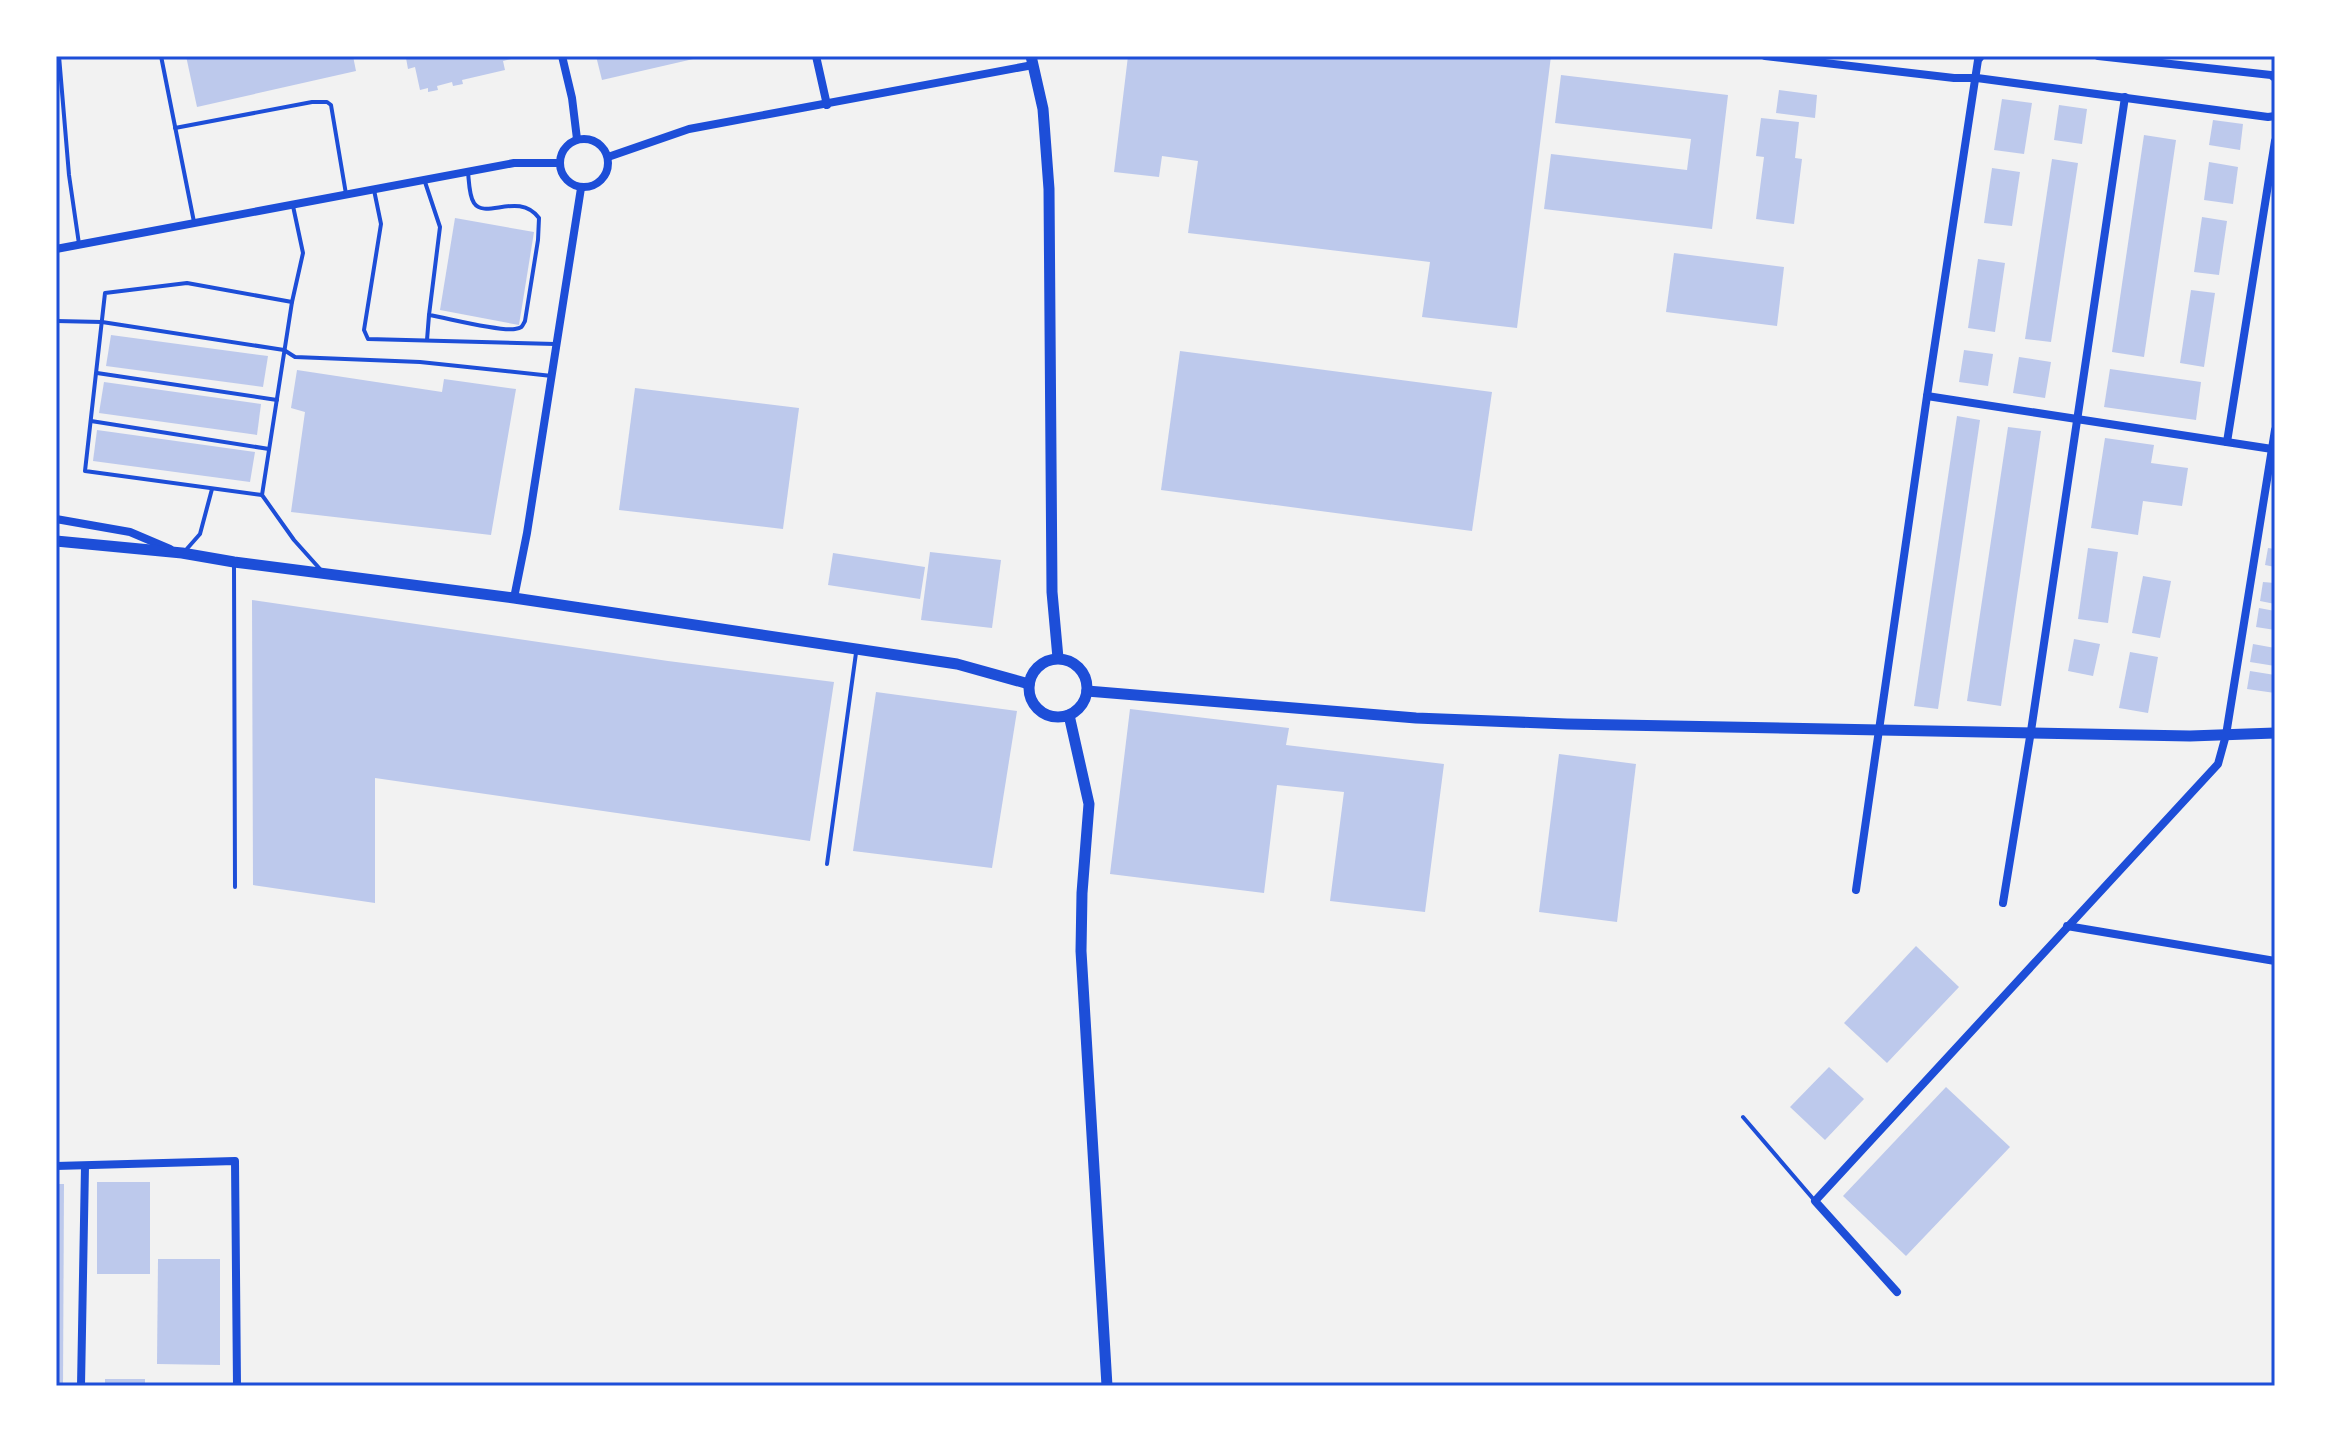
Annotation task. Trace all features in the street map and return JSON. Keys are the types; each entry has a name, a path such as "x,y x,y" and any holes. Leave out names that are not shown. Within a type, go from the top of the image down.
{"street":[{"path":"562,56 577,139"},
{"path":"816,56 827,105"},
{"path":"1765,56 1977,78 2275,116"},
{"path":"1856,890 1927,396 1981,56"},
{"path":"2098,56 2271,75 2275,78"},
{"path":"608,157 689,129 827,105 1032,60 1043,109 1049,189 1052,592 1058,658"},
{"path":"2003,903 2125,97"},
{"path":"577,139 596,142 608,157 605,176 591,187 572,186 560,172 562,153 568,144 577,139"},
{"path":"2227,442 2275,141"},
{"path":"56,249 514,163 559,163"},
{"path":"514,598 558,344 581,188"},
{"path":"1927,396 2272,449"},
{"path":"1897,1292 1815,1201 2218,764 2226,735 2275,430"},
{"path":"56,519 130,532 182,553"},
{"path":"56,541 182,553 514,598 957,664 1029,684"},
{"path":"1058,658 1080,668 1086,679 1087,691 1078,709 1069,715 1057,717 1035,707 1029,684 1039,666 1047,660 1058,658"},
{"path":"1087,691 1416,718 1567,724 2226,735 2275,733"},
{"path":"1069,715 1089,804 1081,951 1107,1386"},
{"path":"2067,926 2275,961"},
{"path":"56,1166 235,1161 237,1386"},
{"path":"81,1386 85,1166"}],"lane":[{"path":"59,56 69,175 79,244"},
{"path":"161,56 194,222"},
{"path":"175,128 312,102 327,102 331,105 346,194"},
{"path":"429,315 510,330 523,326 525,321 539,218 529,207 520,205 487,209 478,207 474,203 468,172"},
{"path":"424,180 440,227 427,340"},
{"path":"374,189 381,224 364,330 368,339 558,344"},
{"path":"292,204 303,253 292,302 262,495 294,540 324,574"},
{"path":"262,495 85,471 105,293 187,283 292,302"},
{"path":"56,321 102,322 284,350 295,357 420,362 552,376"},
{"path":"96,373 277,400"},
{"path":"91,421 269,449"},
{"path":"182,553 200,534 212,489"},
{"path":"234,562 235,887"},
{"path":"827,864 856,650"},
{"path":"1743,1117 1815,1201"}],"building":[{"path":"186,56 353,56 356,71 197,107"},
{"path":"510,56 511,59 503,61 505,70 462,80 463,84 453,86 452,82 437,86 438,90 428,92 428,88 420,90 415,67 408,69 406,58"},
{"path":"596,56 702,56 702,57 602,80"},
{"path":"1128,56 1551,56 1517,328 1422,317 1430,262 1188,233 1198,161 1162,156 1159,177 1114,172"},
{"path":"1561,75 1728,95 1712,229 1544,209 1551,154 1687,170 1691,139 1555,123"},
{"path":"1779,90 1817,95 1815,118 1776,113"},
{"path":"2002,99 2032,103 2024,154 1994,150"},
{"path":"2059,105 2087,109 2082,144 2054,140"},
{"path":"1761,118 1799,122 1795,158 1802,159 1794,224 1756,219 1764,157 1756,156"},
{"path":"2213,120 2243,124 2240,150 2209,145"},
{"path":"2144,135 2176,140 2144,357 2112,352"},
{"path":"2052,159 2078,163 2051,342 2025,339"},
{"path":"2209,162 2238,167 2233,204 2204,200"},
{"path":"1992,168 2020,172 2012,226 1984,223"},
{"path":"2202,217 2227,221 2219,275 2194,272"},
{"path":"455,218 534,232 519,325 440,310"},
{"path":"1674,253 1784,267 1777,326 1666,312"},
{"path":"1978,259 2005,263 1995,332 1968,328"},
{"path":"2191,290 2215,293 2204,367 2180,363"},
{"path":"111,335 268,356 263,387 106,366"},
{"path":"1964,350 1993,354 1988,386 1959,382"},
{"path":"1180,351 1492,392 1472,531 1161,490"},
{"path":"2019,357 2051,362 2045,398 2013,393"},
{"path":"2110,369 2201,382 2196,420 2104,407"},
{"path":"297,370 442,392 444,379 516,389 491,535 291,512 305,412 291,408"},
{"path":"104,382 261,404 257,435 99,413"},
{"path":"635,388 799,408 783,529 619,510"},
{"path":"1957,416 1980,420 1938,709 1914,706"},
{"path":"2008,427 2041,431 2001,706 1967,701"},
{"path":"97,430 255,452 250,482 93,461"},
{"path":"2105,438 2154,445 2151,463 2188,468 2182,506 2143,501 2138,535 2091,528"},
{"path":"2088,548 2118,552 2108,623 2078,619"},
{"path":"2268,548 2275,549 2275,567 2265,565"},
{"path":"930,552 1001,560 992,628 921,620"},
{"path":"833,553 925,567 920,599 828,585"},
{"path":"2143,576 2171,581 2160,638 2132,633"},
{"path":"2263,582 2275,583 2275,604 2260,601"},
{"path":"252,600 834,682 810,841 375,778 375,903 253,885"},
{"path":"2259,608 2275,611 2275,630 2256,627"},
{"path":"2074,639 2100,644 2093,676 2068,671"},
{"path":"2253,644 2275,648 2275,666 2250,662"},
{"path":"2130,652 2158,657 2148,713 2119,708"},
{"path":"2250,671 2275,675 2275,693 2247,689"},
{"path":"876,692 1017,711 992,868 853,851"},
{"path":"1130,709 1289,728 1286,745 1444,764 1425,912 1330,901 1344,792 1277,785 1264,893 1110,874"},
{"path":"1559,754 1636,764 1617,922 1539,912"},
{"path":"1916,946 1959,987 1887,1063 1844,1023"},
{"path":"1829,1067 1864,1099 1825,1140 1790,1107"},
{"path":"1946,1087 2010,1147 1906,1256 1843,1196"},
{"path":"97,1182 150,1182 150,1274 97,1274"},
{"path":"56,1184 64,1184 63,1386 56,1386"},
{"path":"158,1259 220,1259 220,1365 157,1364"},
{"path":"105,1379 145,1379 145,1386 105,1386"}]}
